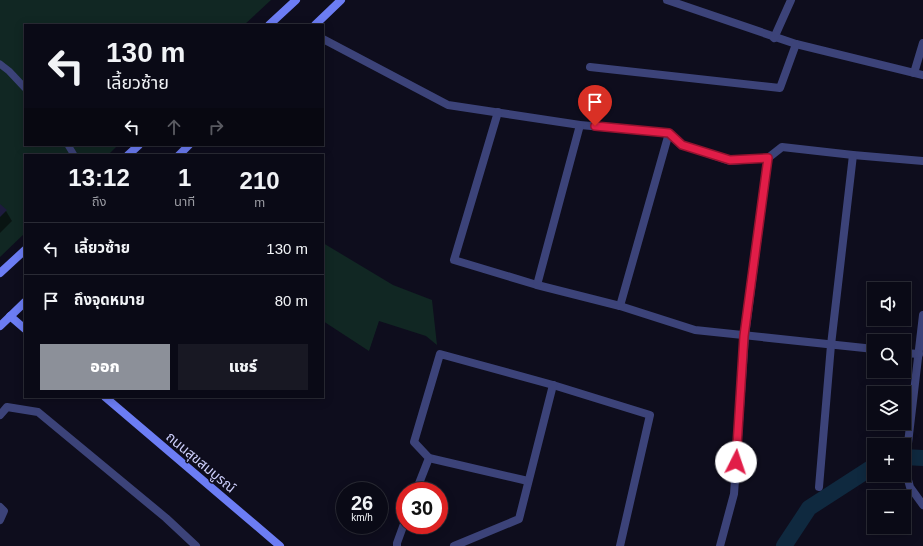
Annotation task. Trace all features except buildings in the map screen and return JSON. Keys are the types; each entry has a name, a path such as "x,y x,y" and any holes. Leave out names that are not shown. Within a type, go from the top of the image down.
{"street":[{"path":"270,24 296,0"},
{"path":"316,24 341,0"},
{"path":"667,0 774,38 923,75"},
{"path":"774,38 791,0"},
{"path":"324,40 448,105 580,125 669,133 682,145 730,160 768,158 782,147 923,161"},
{"path":"914,73 923,43"},
{"path":"590,67 780,88 796,44"},
{"path":"498,112 454,260 537,285 620,306 695,330 867,348"},
{"path":"537,285 580,125"},
{"path":"620,306 669,133"},
{"path":"129,154 138,146"},
{"path":"180,154 188,146"},
{"path":"819,488 831,345 853,155"},
{"path":"720,546 734,494 744,336 768,158"},
{"path":"0,273 24,251"},
{"path":"0,326 24,303"},
{"path":"923,315 905,469 910,487 923,505"},
{"path":"10,316 24,328"},
{"path":"911,353 919,354"},
{"path":"528,482 429,458 414,442 440,354 553,385 650,416 620,546"},
{"path":"454,546 519,519 553,385"},
{"name":"ถนนสุขสมบูรณ์","path":"106,398 280,546"},
{"path":"0,415 7,407 38,412 166,518 196,546"},
{"path":"420,482 429,458"},
{"path":"0,507 4,511 0,520"},
{"path":"397,546 400,534"}],"lane":[{"path":"0,64 24,87"}],"green space":[{"path":"0,0 271,0 245,24 24,24 24,146 117,146 109,154 24,154 24,234 0,257"},
{"path":"324,244 393,285 432,300 437,345 426,336 379,321 369,351 324,322"}],"waterway":[{"path":"911,457 923,458"},
{"path":"784,546 809,508 867,471"}],"route":[{"path":"595,126 669,133 682,145 730,160 768,158 744,336 736,462"}]}
